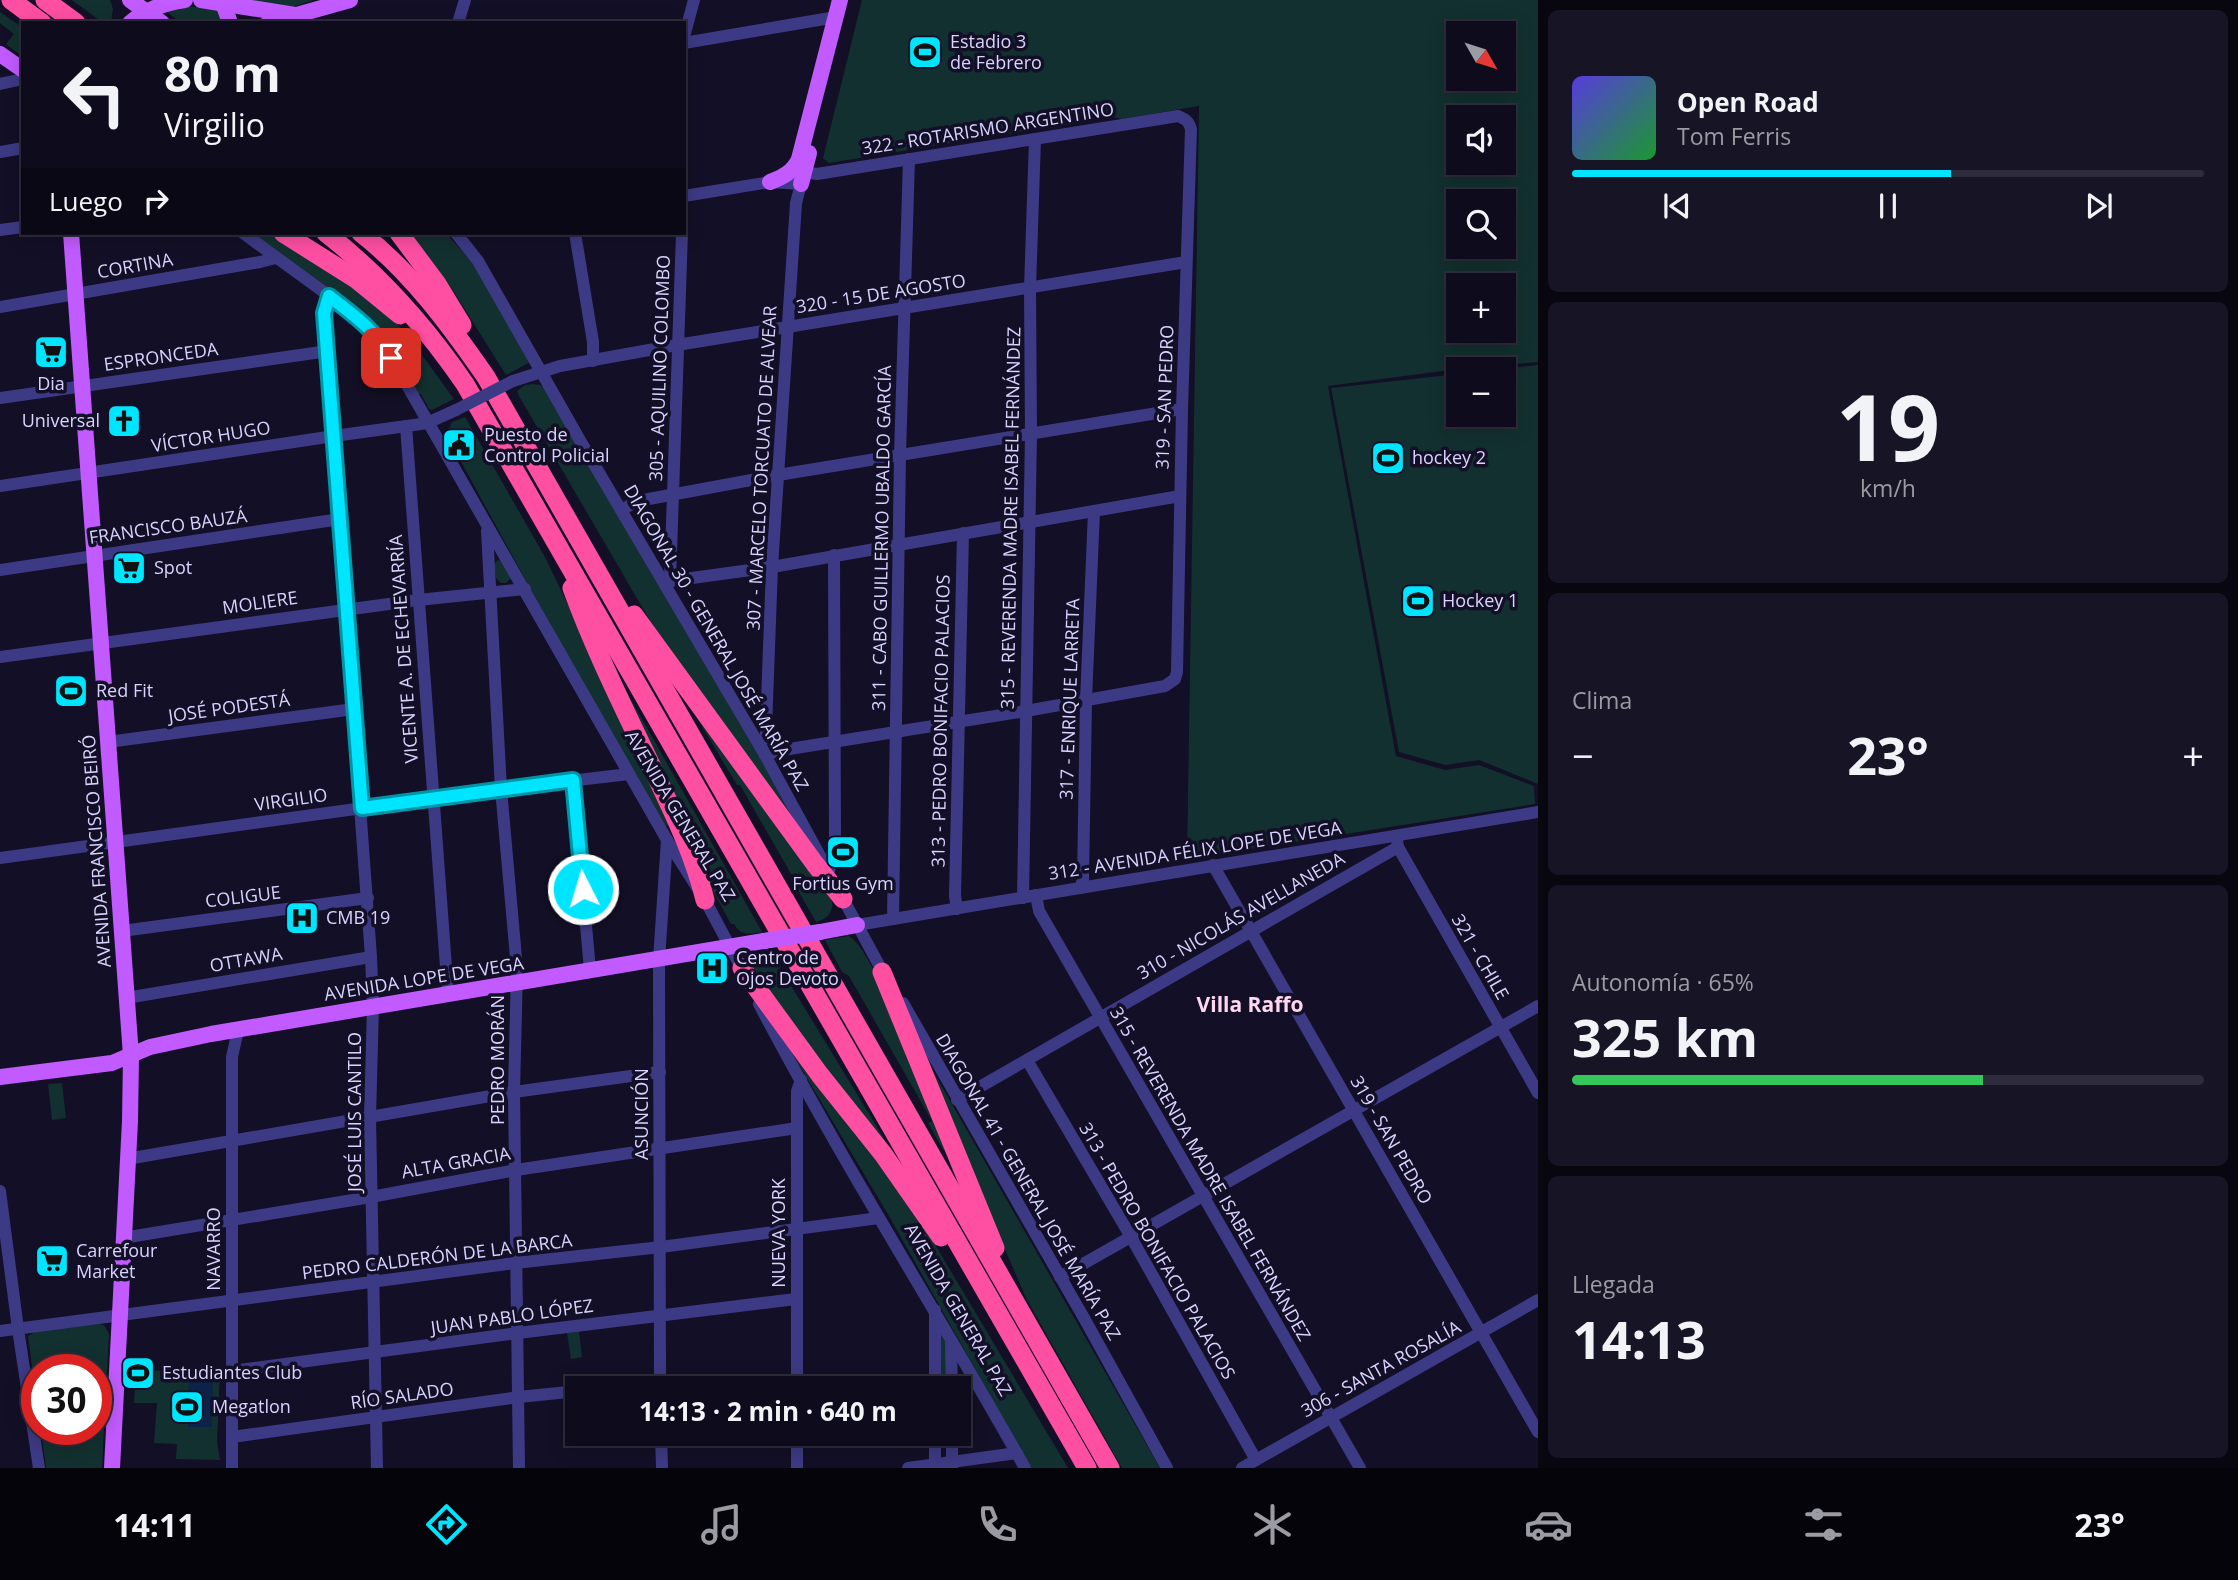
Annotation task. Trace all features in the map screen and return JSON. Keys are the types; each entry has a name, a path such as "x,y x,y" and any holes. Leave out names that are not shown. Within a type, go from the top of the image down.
{"highway":[{"path":"11,0 39,21"},
{"path":"45,0 73,21"},
{"path":"286,235 356,279 443,352"},
{"name":"AVENIDA GENERAL PAZ","path":"328,235 391,290 443,352 484,416 1087,1468"},
{"path":"362,235 426,297 453,329 486,377 1110,1468"},
{"path":"400,235 461,322 486,377"},
{"path":"554,537 586,626 672,811 699,876 705,900"},
{"path":"588,555 843,899"},
{"path":"742,968 891,1166 945,1245 1003,1322"},
{"path":"882,972 1020,1311"}],"main road":[{"path":"121,0 126,21"},
{"path":"130,0 159,21"},
{"path":"130,21 145,11 185,0"},
{"path":"201,0 222,1 295,15"},
{"path":"275,21 350,0"},
{"path":"770,182 793,170 799,159 840,0"},
{"path":"802,178 849,0"},
{"path":"222,1 229,21"},
{"path":"0,54 21,69"},
{"name":"AVENIDA FRANCISCO BEIRÓ","path":"71,235 131,1055 112,1468"},
{"name":"AVENIDA LOPE DE VEGA","path":"0,1077 112,1063 150,1047 238,1030 857,925"}],"street":[{"path":"459,21 465,0"},
{"path":"686,30 694,0"},
{"path":"686,43 836,18"},
{"path":"0,84 21,79"},
{"name":"322 - ROTARISMO ARGENTINO","path":"686,196 1178,116"},
{"name":"319 - SAN PEDRO","path":"1086,700 1171,684 1177,671 1191,129 1185,119 1178,116"},
{"name":"315 - REVERENDA MADRE ISABEL FERNÁNDEZ","path":"1035,139 1026,711 1030,896 1360,1468"},
{"path":"0,152 21,148"},
{"name":"311 - CABO GUILLERMO UBALDO GARCÍA","path":"892,919 900,455 909,159"},
{"name":"307 - MARCELO TORCUATO DE ALVEAR","path":"765,755 772,567 796,203 802,178"},
{"path":"0,230 21,227"},
{"name":"AVENIDA GENERAL PAZ","path":"246,235 368,326 384,345 667,840 705,900 801,1080 1025,1468"},
{"name":"DIAGONAL 30 - GENERAL JOSÉ MARÍA PAZ","path":"459,235 478,261 621,510 668,583 857,925"},
{"path":"575,235 593,342 593,361"},
{"name":"305 - AQUILINO COLOMBO","path":"668,583 682,235"},
{"name":"CORTINA","path":"0,307 276,258"},
{"name":"320 - 15 DE AGOSTO","path":"456,410 513,381 541,371 788,326 1186,262"},
{"name":"JOSÉ LUIS CANTILO","path":"329,296 324,313 371,957 373,1006 370,1118 377,1468"},
{"name":"ESPRONCEDA","path":"0,398 328,351"},
{"path":"621,510 638,501 778,475 1182,409"},
{"name":"VÍCTOR HUGO","path":"0,486 427,423 456,410"},
{"name":"VICENTE A. DE ECHEVARRÍA","path":"406,426 448,995"},
{"path":"668,583 1180,496"},
{"name":"317 - ENRIQUE LARRETA","path":"1080,888 1083,880 1086,700 1094,511"},
{"name":"FRANCISCO BAUZÁ","path":"0,570 340,519"},
{"name":"PEDRO MORÁN","path":"486,527 501,789 516,984 515,1263 519,1468"},
{"name":"313 - PEDRO BONIFACIO PALACIOS","path":"957,909 955,896 963,533"},
{"path":"829,872 835,842 834,555"},
{"name":"MOLIERE","path":"0,657 347,609 525,589"},
{"path":"765,755 1086,700"},
{"name":"JOSÉ PODESTÁ","path":"108,742 354,709"},
{"name":"VIRGILIO","path":"0,858 629,774"},
{"path":"573,780 590,970"},
{"name":"312 - AVENIDA FÉLIX LOPE DE VEGA","path":"857,925 1213,865 1397,841 1538,812"},
{"name":"ASUNCIÓN","path":"660,1376 659,960 667,840"},
{"name":"310 - NICOLÁS AVELLANEDA","path":"957,1100 1250,930 1397,841"},
{"name":"321 - CHILE","path":"1397,841 1538,1093"},
{"name":"319 - SAN PEDRO","path":"1213,865 1538,1432"},
{"name":"COLIGUE","path":"122,930 368,898"},
{"name":"DIAGONAL 41 - GENERAL JOSÉ MARÍA PAZ","path":"857,925 1167,1468"},
{"name":"OTTAWA","path":"127,998 371,957"},
{"path":"1060,1277 1538,1006"},
{"name":"NAVARRO","path":"232,1468 232,1058 238,1030"},
{"name":"313 - PEDRO BONIFACIO PALACIOS","path":"1027,1060 1131,1237 1256,1460"},
{"path":"127,1159 514,1092 660,1072"},
{"name":"NUEVA YORK","path":"797,1376 797,1091 801,1080"},
{"name":"ALTA GRACIA","path":"123,1238 516,1170 797,1128"},
{"path":"0,1191 39,1468"},
{"name":"PEDRO CALDERÓN DE LA BARCA","path":"0,1331 879,1218"},
{"name":"JUAN PABLO LÓPEZ","path":"232,1371 796,1299"},
{"name":"306 - SANTA ROSALÍA","path":"1242,1468 1538,1300"},
{"path":"935,1310 935,1376"},
{"path":"951,1339 952,1376"},
{"name":"RÍO SALADO","path":"232,1437 565,1392"},
{"path":"662,1446 662,1468"},
{"path":"797,1446 797,1468"},
{"path":"935,1446 935,1466"},
{"path":"952,1446 952,1465"},
{"path":"908,1468 952,1465 1017,1454"}],"green space":[{"path":"72,0 110,0 113,9 111,21 100,21"},
{"path":"242,0 314,0 292,7"},
{"path":"862,0 1538,0 1538,362 1516,364 1516,357 1446,357 1446,371 1328,386 1396,756 1445,770 1479,765 1534,786 1535,804 1187,859 1199,106 1122,119 1112,117 829,163 823,158"},
{"path":"219,6 225,21 178,21 166,11 183,7"},
{"path":"0,12 21,27 21,55 6,44 14,34 0,23"},
{"path":"254,235 272,235 331,270 383,308 409,337 454,399 429,409 390,344 375,325"},
{"path":"411,235 447,235 459,247 493,293 532,361 506,375 454,292"},
{"path":"1538,365 1538,784 1479,760 1445,765 1399,752 1331,388 1446,375 1446,427 1516,427 1516,367"},
{"path":"533,384 545,389 809,842 656,631 519,396 517,391 525,385"},
{"path":"465,417 545,557 614,700 669,827 561,645 459,458 466,451 458,435 448,436 452,422"},
{"path":"498,560 511,578 506,583 501,583 496,578 494,564"},
{"path":"625,689 762,932 746,933 731,924 707,880"},
{"path":"688,703 830,895 832,909 825,918 816,922 740,785 737,785"},
{"path":"849,936 861,948 888,1000 947,1148 943,1150 928,1123 932,1121 849,976 842,972 825,940"},
{"path":"770,951 891,1150 886,1152 752,966 758,955"},
{"path":"789,1040 921,1221 1068,1468 1031,1468 889,1216 786,1043"},
{"path":"933,1071 1160,1468 1122,1468 1026,1298 929,1074"},
{"path":"62,1083 66,1118 52,1120 48,1084"},
{"path":"935,1310 951,1339 952,1376 935,1376"},
{"path":"104,1325 109,1334 108,1354 30,1354 28,1336 37,1331"},
{"path":"579,1331 582,1357 571,1359 567,1333"},
{"name":"Megatlon","path":"136,1370 220,1372 217,1442 220,1460 176,1459 177,1444 154,1443 157,1403 134,1403"},
{"path":"43,1445 103,1445 102,1468 46,1468"}],"water":[{"path":"189,1375 213,1376 212,1427 188,1427"}],"place":[{"name":"Estadio 3 de Febrero","path":"925,52"},
{"name":"Dia","path":"51,352"},
{"name":"Universal","path":"124,421"},
{"name":"Puesto de Control Policial","path":"459,445"},
{"name":"hockey 2","path":"1388,458"},
{"name":"Spot","path":"129,568"},
{"name":"Hockey 1","path":"1418,601"},
{"name":"Red Fit","path":"71,691"},
{"name":"Fortius Gym","path":"843,852"},
{"name":"CMB 19","path":"302,918"},
{"name":"Centro de Ojos Devoto","path":"712,968"},
{"name":"Carrefour Market","path":"52,1261"},
{"name":"Estudiantes Club","path":"138,1373"},
{"name":"Megatlon","path":"187,1407"}],"district":[{"name":"Villa Raffo","path":"1250,1005"}],"route":[{"path":"391,358 368,326 329,296 324,313 362,808 573,780 583,889"}]}
